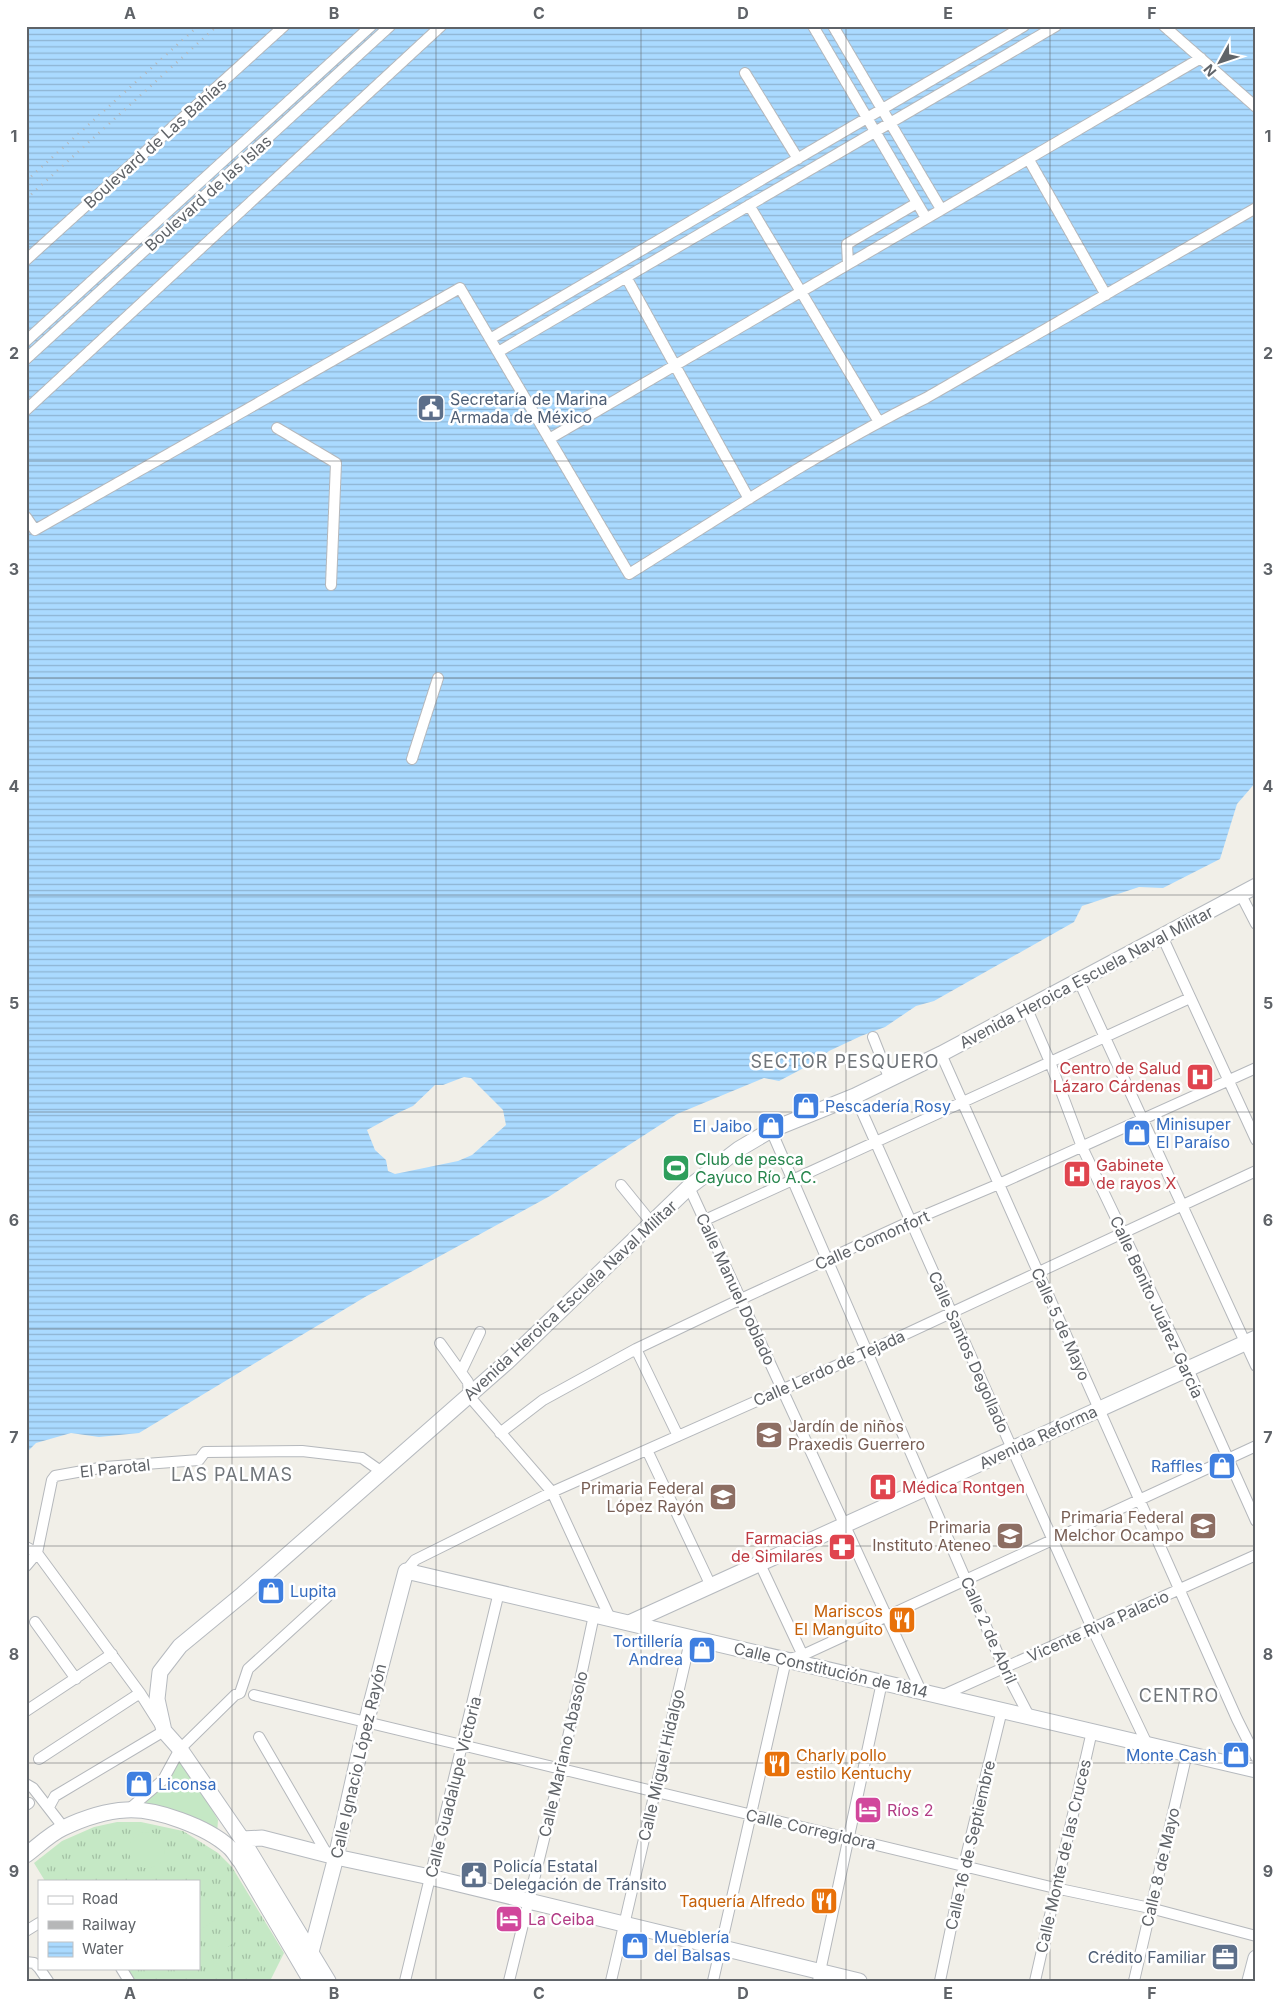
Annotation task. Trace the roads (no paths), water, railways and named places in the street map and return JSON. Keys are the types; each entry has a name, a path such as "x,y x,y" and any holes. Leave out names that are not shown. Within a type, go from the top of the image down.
{"street":[{"name":"Boulevard de Las Bahías","path":"26,260 284,26"},
{"name":"Boulevard de las Islas","path":"26,341 371,26"},
{"name":"Boulevard de las Islas","path":"26,359 390,26"},
{"path":"26,410 441,26"},
{"path":"813,26 926,218"},
{"path":"833,26 941,209"},
{"path":"490,340 1024,26"},
{"path":"498,352 1056,26"},
{"path":"1164,26 1256,107"},
{"path":"549,439 1201,58"},
{"path":"745,73 798,159"},
{"path":"1029,160 1106,295"},
{"path":"848,264 847,244 917,203"},
{"path":"749,205 802,291 878,422"},
{"path":"26,517 35,530 460,288 629,574 878,422 926,398 1256,208"},
{"path":"626,277 749,499"},
{"path":"277,428 336,463 331,585"},
{"path":"412,759 438,678"},
{"name":"Avenida Heroica Escuela Naval Militar","path":"328,1981 311,1952 236,1843 180,1749 164,1731 157,1699 160,1672 180,1646 243,1594 469,1396 507,1362 689,1187 739,1149 771,1130 890,1080 1256,886"},
{"path":"1241,894 1256,924"},
{"path":"1162,936 1256,1140"},
{"path":"1079,981 1182,1206 1250,1340 1256,1366"},
{"path":"704,1220 1190,998"},
{"name":"Calle Benito Juárez García","path":"1027,1009 1050,1062 1082,1147 1188,1369 1256,1521"},
{"path":"873,1037 890,1080"},
{"name":"Calle 5 de Mayo","path":"941,1054 1236,1719 1256,1758"},
{"name":"Calle Comonfort","path":"500,1433 543,1400 636,1349 741,1298 1256,1068"},
{"name":"Calle Santos Degollado","path":"855,1096 1052,1540 1147,1744"},
{"name":"Calle 2 de Abril","path":"771,1130 1004,1668 1029,1716"},
{"name":"Calle Lerdo de Tejada","path":"406,1571 415,1560 552,1492 867,1352 1256,1171"},
{"path":"621,1186 651,1222"},
{"name":"Calle Manuel Doblado","path":"689,1187 921,1691"},
{"path":"461,1372 480,1332"},
{"name":"Avenida Reforma","path":"629,1623 1250,1340"},
{"path":"440,1343 468,1382 469,1396 552,1492 610,1618"},
{"path":"636,1349 678,1436"},
{"path":"760,1564 806,1660 887,1616 1256,1446"},
{"name":"El Parotal","path":"26,1566 37,1553 52,1480 55,1476 105,1467 199,1460 205,1452 268,1450 302,1450 362,1458 382,1472"},
{"path":"647,1450 711,1586"},
{"path":"26,1547 37,1553 140,1693 164,1731 56,1796 48,1807"},
{"name":"Vicente Riva Palacio","path":"941,1696 1256,1556"},
{"name":"Calle Constitución de 1814","path":"406,1571 786,1660 806,1660 882,1682 1256,1770"},
{"name":"Calle Ignacio López Rayón","path":"311,1952 331,1856 406,1571"},
{"name":"Calle Guadalupe Victoria","path":"405,1981 499,1592"},
{"path":"128,1810 163,1780 180,1749 235,1695 240,1693 248,1669 327,1597"},
{"path":"670,1605 664,1620 666,1626 669,1632 684,1636"},
{"name":"Calle Mariano Abasolo","path":"509,1981 561,1770 594,1615"},
{"path":"35,1622 76,1679"},
{"name":"Calle Miguel Hidalgo","path":"611,1981 656,1791 684,1636"},
{"path":"26,1711 112,1654"},
{"path":"713,1981 786,1660"},
{"path":"819,1976 882,1682"},
{"path":"38,1760 140,1693"},
{"name":"Calle Corregidora","path":"254,1695 1055,1888 1150,1908 1256,1936"},
{"name":"Calle 16 de Septiembre","path":"940,1981 964,1865 1002,1710"},
{"name":"Calle Monte de las Cruces","path":"1035,1981 1092,1731"},
{"path":"259,1737 331,1856"},
{"name":"Calle 8 de Mayo","path":"1134,1981 1187,1754"},
{"path":"26,1784 33,1788 64,1828"},
{"path":"26,1855 64,1828 88,1818 128,1810 163,1815 186,1822 236,1843 262,1838 331,1856 430,1877 720,1947 819,1976 859,1981"},
{"name":"Avenida Heroica Escuela Naval Militar","path":"236,1843 241,1862 311,1981"},
{"path":"1250,1981 1256,1958"},
{"path":"26,1962 34,1963 38,1967"},
{"path":"40,1970 48,1981"},
{"path":"122,1970 129,1981"}],"water":[{"path":"26,26 1256,26 1256,782 1237,804 1220,859 1163,888 1139,887 1082,906 1074,922 934,1001 916,1006 885,1027 829,1051 815,1062 779,1081 764,1078 677,1114 550,1196 365,1297 139,1433 99,1437 71,1433 36,1443 26,1453","holes":["464,1077 471,1078 503,1110 506,1125 472,1155 458,1161 395,1174 388,1171 386,1160 375,1150 367,1130 413,1106 435,1085 443,1085"]}],"railway":[{"path":"26,181 198,26"},
{"path":"26,199 217,26"}],"place":[{"name":"Secretaría de Marina Armada de México","path":"431,408"},
{"name":"Centro de Salud Lázaro Cárdenas","path":"1200,1077"},
{"name":"Pescadería Rosy","path":"806,1106"},
{"name":"El Jaibo","path":"771,1126"},
{"name":"Minisuper El Paraíso","path":"1137,1133"},
{"name":"Club de pesca Cayuco Río A.C.","path":"676,1168"},
{"name":"Gabinete de rayos X","path":"1077,1174"},
{"name":"Jardín de niños Praxedis Guerrero","path":"769,1435"},
{"name":"Raffles","path":"1222,1466"},
{"name":"Médica Rontgen","path":"883,1487"},
{"name":"Primaria Federal López Rayón","path":"723,1497"},
{"name":"Primaria Federal Melchor Ocampo","path":"1203,1526"},
{"name":"Primaria Instituto Ateneo","path":"1010,1536"},
{"name":"Farmacias de Similares","path":"842,1547"},
{"name":"Lupita","path":"271,1591"},
{"name":"Mariscos El Manguito","path":"902,1620"},
{"name":"Tortillería Andrea","path":"702,1650"},
{"name":"Monte Cash","path":"1236,1755"},
{"name":"Charly pollo estilo Kentuchy","path":"777,1764"},
{"name":"Liconsa","path":"139,1784"},
{"name":"Ríos 2","path":"868,1810"},
{"name":"Policía Estatal Delegación de Tránsito","path":"474,1875"},
{"name":"Taquería Alfredo","path":"824,1901"},
{"name":"La Ceiba","path":"509,1919"},
{"name":"Mueblería del Balsas","path":"635,1946"},
{"name":"Crédito Familiar","path":"1225,1957"}],"district":[{"name":"SECTOR PESQUERO","path":"845,1061"},
{"name":"LAS PALMAS","path":"232,1474"},
{"name":"CENTRO","path":"1179,1695"}]}
